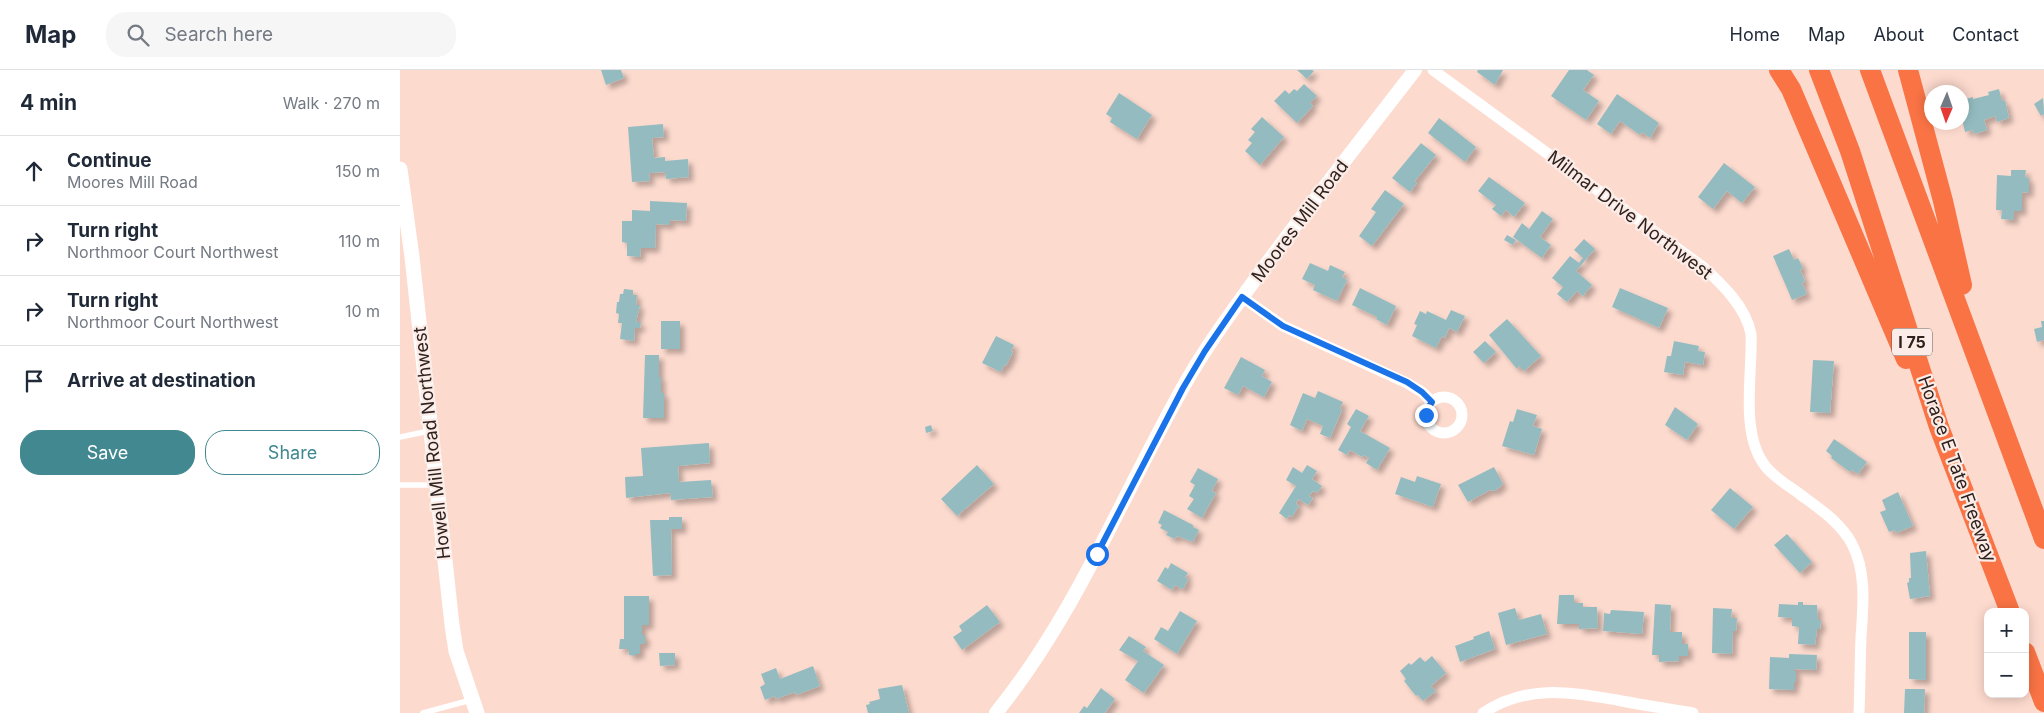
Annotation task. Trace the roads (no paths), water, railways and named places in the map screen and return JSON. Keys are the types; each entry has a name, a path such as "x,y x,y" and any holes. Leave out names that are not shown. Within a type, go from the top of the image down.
{"highway":[{"path":"1779,70 1791,89 1899,345 1939,427"},
{"name":"Horace E Tate Freeway","path":"1819,70 1850,151 1939,427 2008,608"},
{"path":"1870,70 2044,539"},
{"path":"1908,70 1943,201 1973,344"},
{"path":"2025,653 2044,702"}],"main road":[{"name":"Howell Mill Road Northwest","path":"400,169 456,651 474,706"}],"street":[{"name":"Moores Mill Road","path":"996,713 1034,664 1059,625 1183,388 1205,351 1242,297 1415,70"},
{"name":"Milmar Drive Northwest","path":"1433,70 1703,267 1737,303 1750,327 1751,334 1750,377 1753,442 1763,463 1774,475 1840,527 1852,544 1859,562 1863,604 1859,713"},
{"path":"1242,297 1283,326 1407,382 1422,392 1432,402"},
{"path":"1483,713 1507,700 1526,695 1565,692 1693,713"}],"lane":[{"path":"400,437 431,430"},
{"path":"400,485 436,485"},
{"path":"423,713 474,706"}]}
